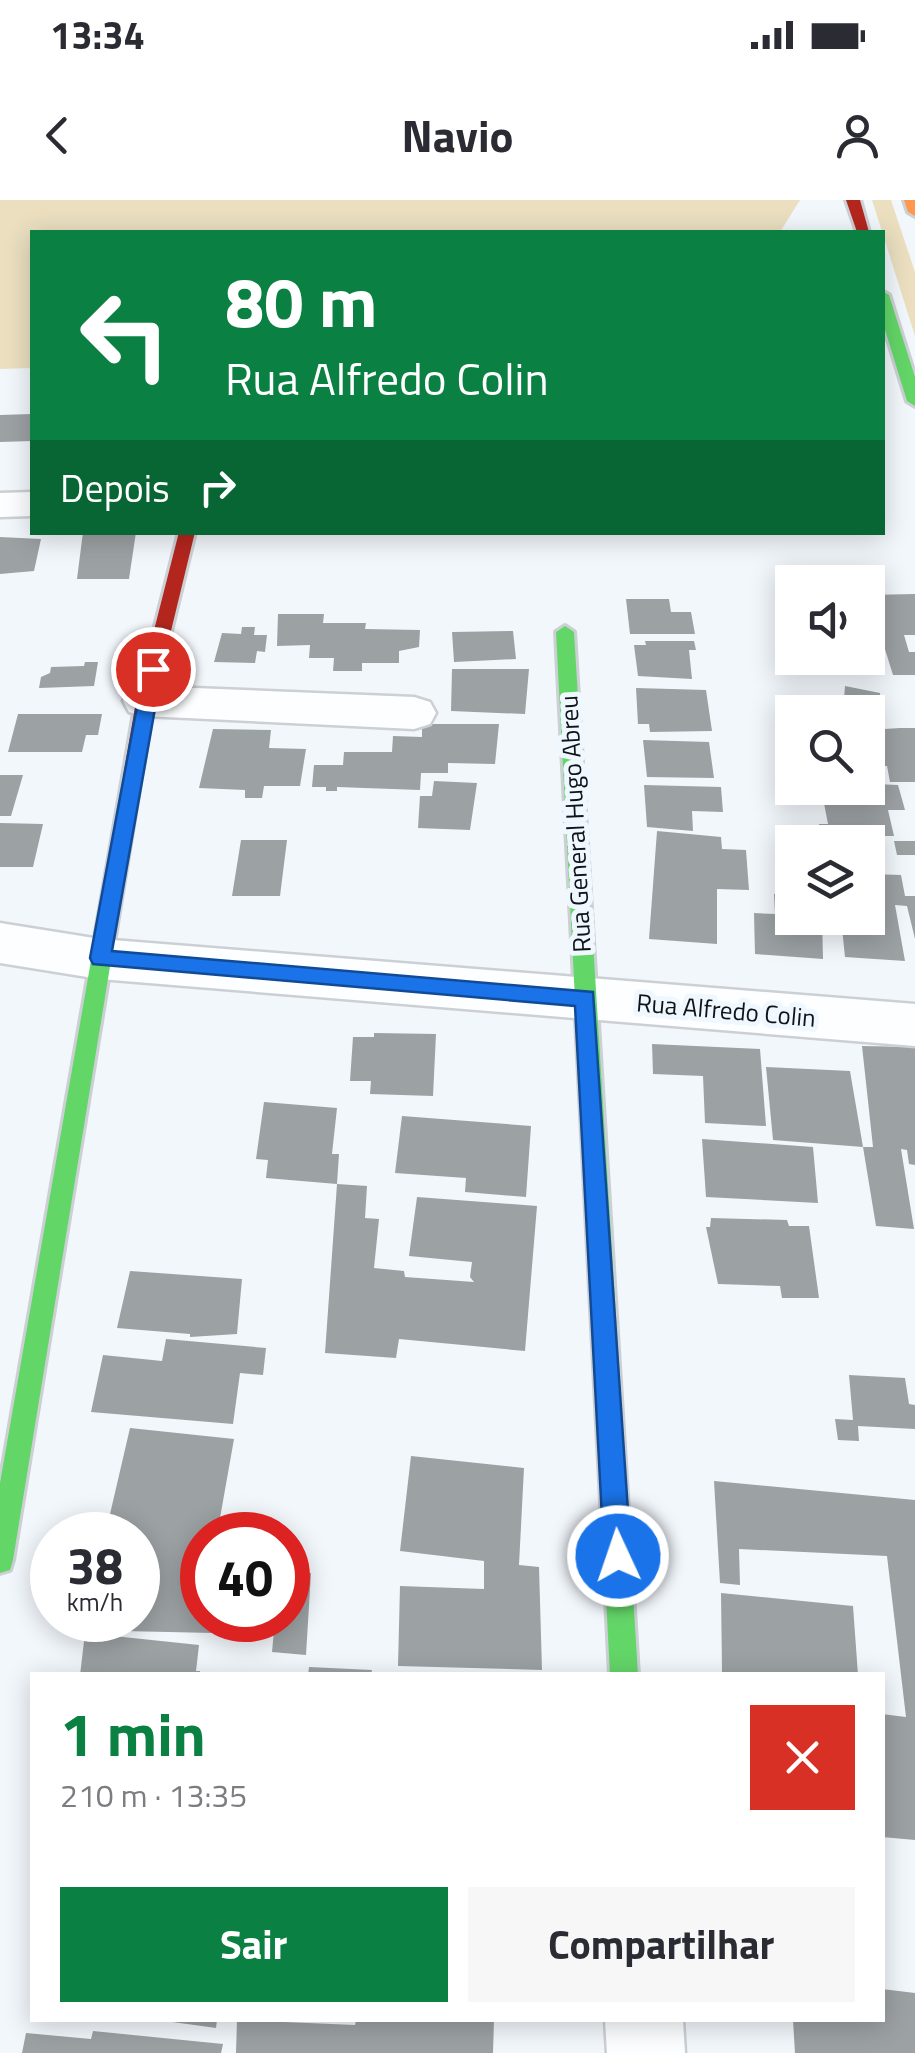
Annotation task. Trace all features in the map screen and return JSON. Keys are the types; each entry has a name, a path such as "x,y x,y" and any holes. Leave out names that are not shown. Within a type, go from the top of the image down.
{"street":[{"path":"853,200 862,230"},
{"path":"911,200 915,212"},
{"path":"885,305 915,400"},
{"path":"0,505 30,504"},
{"path":"0,1560 145,701 186,535"},
{"name":"Rua General Hugo Abreu","path":"564,632 624,1672"},
{"path":"145,701 414,713"},
{"name":"Rua Alfredo Colin","path":"0,943 100,958 915,1025"},
{"path":"644,2022 646,2053"}],"shaded area":[{"path":"0,200 800,200 781,230 30,230 30,368 0,369"},
{"path":"872,200 891,200 915,272 915,336 885,241 885,230 881,230"}],"building":[{"path":"30,414 30,441 0,442 0,415"},
{"path":"83,535 136,535 129,579 77,579"},
{"path":"0,537 41,539 34,571 0,574"},
{"path":"915,594 915,635 904,635 909,652 915,652 915,675 893,675 885,649 885,595"},
{"path":"626,599 669,599 671,612 691,612 695,634 630,634"},
{"path":"278,614 324,614 323,623 366,623 365,629 420,630 419,647 399,651 399,663 362,663 362,671 333,671 334,658 309,658 310,645 277,646"},
{"path":"242,627 255,627 254,635 267,635 265,652 257,651 255,663 214,662 222,633 241,634"},
{"path":"513,631 516,659 454,662 452,632"},
{"path":"645,641 694,641 696,650 689,650 692,679 638,676 634,645 646,645"},
{"path":"85,662 98,662 94,686 39,688 41,677 50,673 51,667 84,666"},
{"path":"452,669 529,669 525,714 451,711"},
{"path":"845,686 880,693 880,695 844,695"},
{"path":"636,688 706,690 712,731 650,732 649,724 638,724"},
{"path":"18,714 102,714 98,735 86,735 82,752 8,752"},
{"path":"422,724 499,724 495,764 448,763 448,773 421,773 420,790 337,787 337,791 326,791 326,787 312,787 314,765 343,765 344,752 392,752 393,736 422,737"},
{"path":"915,728 915,782 890,782 885,766 885,729"},
{"path":"213,729 271,730 269,748 306,749 300,786 264,786 262,798 245,798 245,790 199,788"},
{"path":"643,740 709,742 714,778 647,777"},
{"path":"0,775 23,775 11,816 0,816"},
{"path":"434,781 477,783 470,830 418,828 420,796 432,796"},
{"path":"885,784 898,785 905,810 888,810 894,836 885,836 885,825 819,824 828,824 824,805 885,805"},
{"path":"644,785 721,787 723,812 692,811 693,831 647,827"},
{"path":"0,823 43,824 33,867 0,867"},
{"path":"657,831 721,837 722,849 746,850 749,890 717,889 717,944 649,939"},
{"path":"241,840 287,840 280,896 232,896"},
{"path":"894,841 915,841 915,855 897,855"},
{"path":"885,874 901,875 905,896 915,896 915,939 907,906 895,905 905,961 845,957 843,935 885,935"},
{"path":"754,913 775,914 775,935 822,935 823,959 755,954"},
{"path":"374,1033 436,1034 433,1096 370,1094 371,1081 350,1081 353,1037 374,1037"},
{"path":"652,1044 760,1049 766,1126 705,1123 703,1076 653,1074"},
{"path":"862,1046 915,1047 915,1165 909,1164 907,1150 901,1149 914,1229 876,1226 863,1147 873,1147"},
{"path":"766,1067 850,1071 863,1147 773,1140"},
{"path":"264,1102 337,1108 332,1154 339,1154 337,1184 266,1178 268,1160 256,1159"},
{"path":"402,1116 531,1126 526,1197 465,1192 466,1178 395,1173"},
{"path":"702,1139 813,1147 818,1203 706,1197"},
{"path":"337,1184 367,1186 365,1218 379,1219 374,1268 404,1271 405,1277 474,1282 470,1277 472,1262 409,1256 417,1197 537,1206 525,1351 399,1339 396,1358 325,1353"},
{"path":"711,1218 787,1220 789,1226 809,1226 819,1298 782,1298 780,1286 718,1284 706,1227 710,1227"},
{"path":"130,1271 242,1279 237,1334 190,1337 117,1328"},
{"path":"166,1339 266,1348 263,1375 240,1373 233,1424 91,1412 103,1355 162,1361"},
{"path":"849,1375 905,1378 909,1404 915,1405 915,1429 858,1426 859,1441 838,1440 835,1419 853,1420"},
{"path":"130,1428 234,1439 221,1512 180,1512 180,1632 160,1632 160,1512 110,1512"},
{"path":"411,1456 524,1468 519,1565 539,1567 542,1670 398,1666 400,1586 484,1589 484,1561 400,1551"},
{"path":"714,1481 915,1500 915,1840 885,1837 885,1714 906,1717 887,1556 739,1549 740,1585 720,1583"},
{"path":"721,1593 853,1606 858,1672 722,1672"},
{"path":"160,1641 199,1645 196,1671 200,1672 80,1672 84,1642"},
{"path":"273,1642 307,1642 306,1655 272,1652"},
{"path":"309,1667 372,1670 372,1672 308,1672"},
{"path":"885,1989 915,1993 915,2053 795,2053 793,2022 885,2022"},
{"path":"172,2022 217,2022 216,2028"},
{"path":"237,2022 494,2022 493,2053 236,2053"},
{"path":"93,2031 223,2044 221,2053 22,2053 26,2033 91,2039"}],"traffic: fast":[{"path":"885,305 915,401"},
{"path":"565,632 624,1672"},
{"path":"0,1560 132,777"}],"traffic: slow":[{"path":"911,200 915,212"}],"traffic: jam":[{"path":"853,200 862,230"},
{"path":"132,777 145,701 186,535"}],"route":[{"path":"153,669 100,958 585,998 618,1556"}]}
